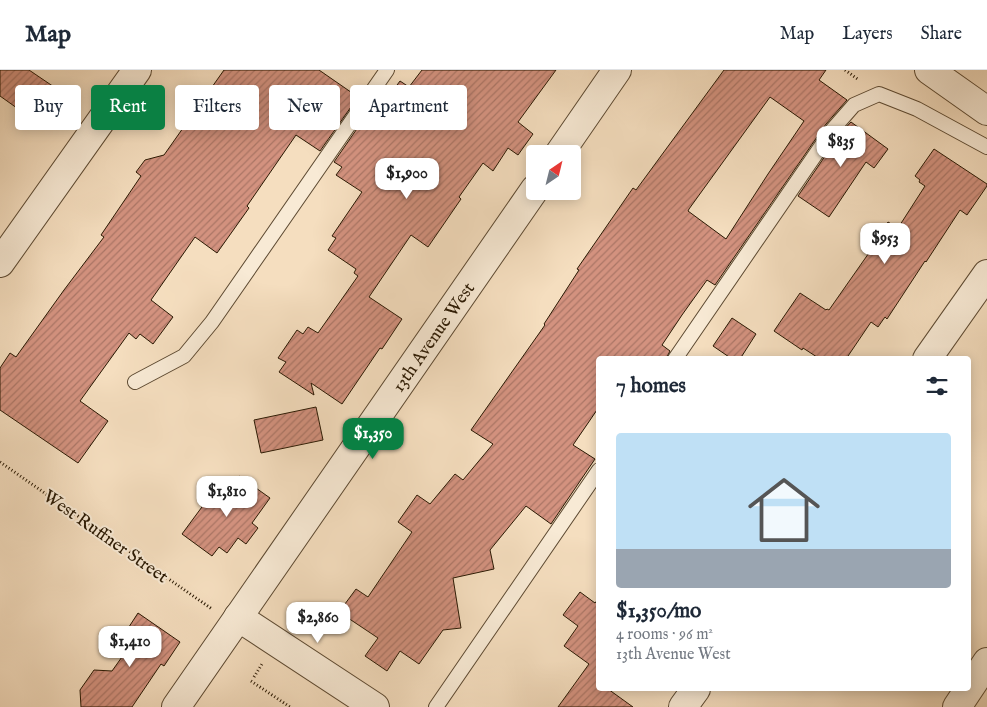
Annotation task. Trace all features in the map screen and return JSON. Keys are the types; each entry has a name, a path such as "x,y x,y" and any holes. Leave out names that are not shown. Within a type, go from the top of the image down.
{"street":[{"path":"0,263 137,70"},
{"path":"565,145 617,70"},
{"path":"929,70 987,111"},
{"name":"13th Avenue West","path":"176,707 527,200"},
{"path":"930,356 987,274"},
{"path":"238,617 375,707"},
{"path":"971,686 987,662"},
{"path":"683,707 695,691"},
{"path":"957,707 968,691"}],"lane":[{"path":"135,382 184,356 212,322 387,70"},
{"path":"677,356 833,129 854,106 879,94 917,109 987,147"},
{"path":"436,707 596,474"}],"path":[{"path":"845,70 864,83"},
{"name":"West Ruffner Street","path":"0,462 212,610"},
{"path":"251,681 290,707"}],"building":[{"path":"0,70 29,70 51,85 15,85 15,107 0,96"},
{"path":"224,70 319,70 350,91 350,108 340,123 340,85 269,85 269,130 335,130 320,151 296,135 247,206 249,208 217,253 195,237 151,300 173,317 153,344 140,334 136,339 129,333 80,401 108,421 78,463 0,410 0,368 10,353 16,357 104,237 101,235 141,176 136,172 145,160 164,155 182,130 259,130 259,85 213,85"},
{"path":"422,70 556,70 518,122 533,134 518,155 508,148 493,171 483,163 428,247 411,235 369,297 402,319 342,404 311,383 314,395 279,372 286,362 278,358 297,330 303,334 308,327 318,333 358,276 354,273 356,269 328,250 336,238 332,236 362,192 336,175 342,167 334,162 356,130 467,130 467,85 411,85"},
{"path":"724,70 826,70 819,80 847,100 826,124 715,285 707,280 682,315 662,345 670,351 668,356 596,356 596,411 573,445 595,459 551,524 526,506 490,550 494,569 453,578 461,628 443,630 419,664 400,651 387,671 365,656 378,638 339,612 356,589 368,597 412,532 398,522 417,495 430,504 455,474 463,480 493,444 471,430 545,325 579,270 577,269 633,188 636,190","holes":["770,97 804,121 726,239 688,211"]},
{"path":"400,81 406,85 397,85"},
{"path":"851,122 888,149 874,168 866,162 829,217 798,196 840,134"},
{"path":"934,149 987,184 987,186 967,215 960,210 887,319 885,317 878,327 871,322 848,356 815,356 803,348 802,350 774,331 800,293 826,310 829,310 878,240 876,239 888,222 898,228 925,186 915,176"},
{"path":"732,318 756,334 742,356 728,356 713,346"},
{"path":"316,407 323,440 261,453 254,420"},
{"path":"239,476 270,498 252,523 258,528 246,544 238,538 227,553 219,547 212,556 182,534 213,492 222,499"},
{"path":"580,592 595,603 596,602 596,691 611,691 633,707 558,707 589,664 564,646 578,626 563,615"},
{"path":"138,613 180,642 164,666 161,664 132,707 81,707 80,690 94,670 112,671 134,640 125,633"}]}
